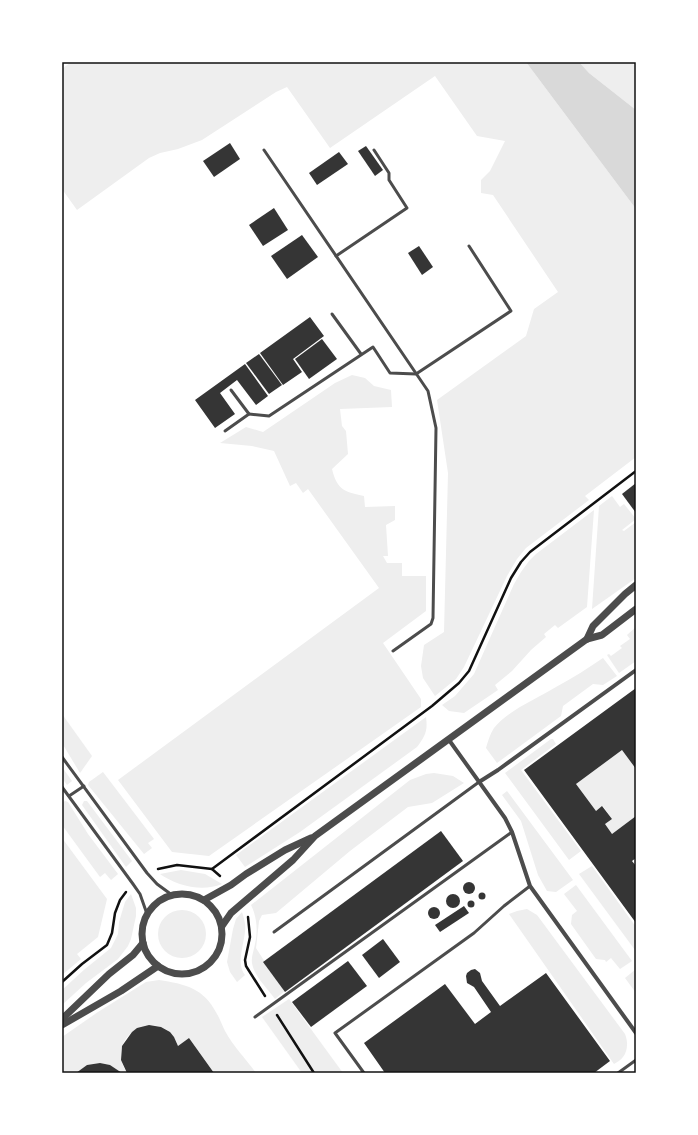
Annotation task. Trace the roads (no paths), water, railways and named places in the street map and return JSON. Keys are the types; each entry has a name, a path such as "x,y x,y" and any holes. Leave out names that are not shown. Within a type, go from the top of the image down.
{"street":[{"path":"587,638 593,626 636,585"},
{"path":"204,900 231,885 285,850 315,836 449,740 587,638 602,635 636,610"},
{"path":"479,782 498,770 636,670"},
{"path":"449,740 505,818 512,832 530,886 636,1033"},
{"path":"222,926 231,913 293,860 315,836"},
{"path":"172,894 188,894 204,900 212,907 222,926 220,949 214,959 204,968 193,973 181,974 168,972 158,966 148,956 143,943 143,923 147,914 158,902 172,894"},
{"path":"62,1019 109,974 133,955 143,943"},
{"path":"62,1025 158,966"}],"lane":[{"path":"264,150 428,391 436,428 433,618 431,624 393,651"},
{"path":"336,256 407,208 389,180 389,173 374,150"},
{"path":"225,431 248,414 269,416 372,347 390,373 416,374 511,311 469,246"},
{"path":"332,314 361,354"},
{"path":"231,390 248,414"},
{"path":"62,757 148,873 157,884 172,894"},
{"path":"274,932 479,782"},
{"path":"69,796 84,786"},
{"path":"62,787 140,894 147,914"},
{"path":"255,1017 512,832"},
{"path":"364,1073 335,1033 474,933 504,906 530,886"},
{"path":"618,1073 636,1060"}]}
